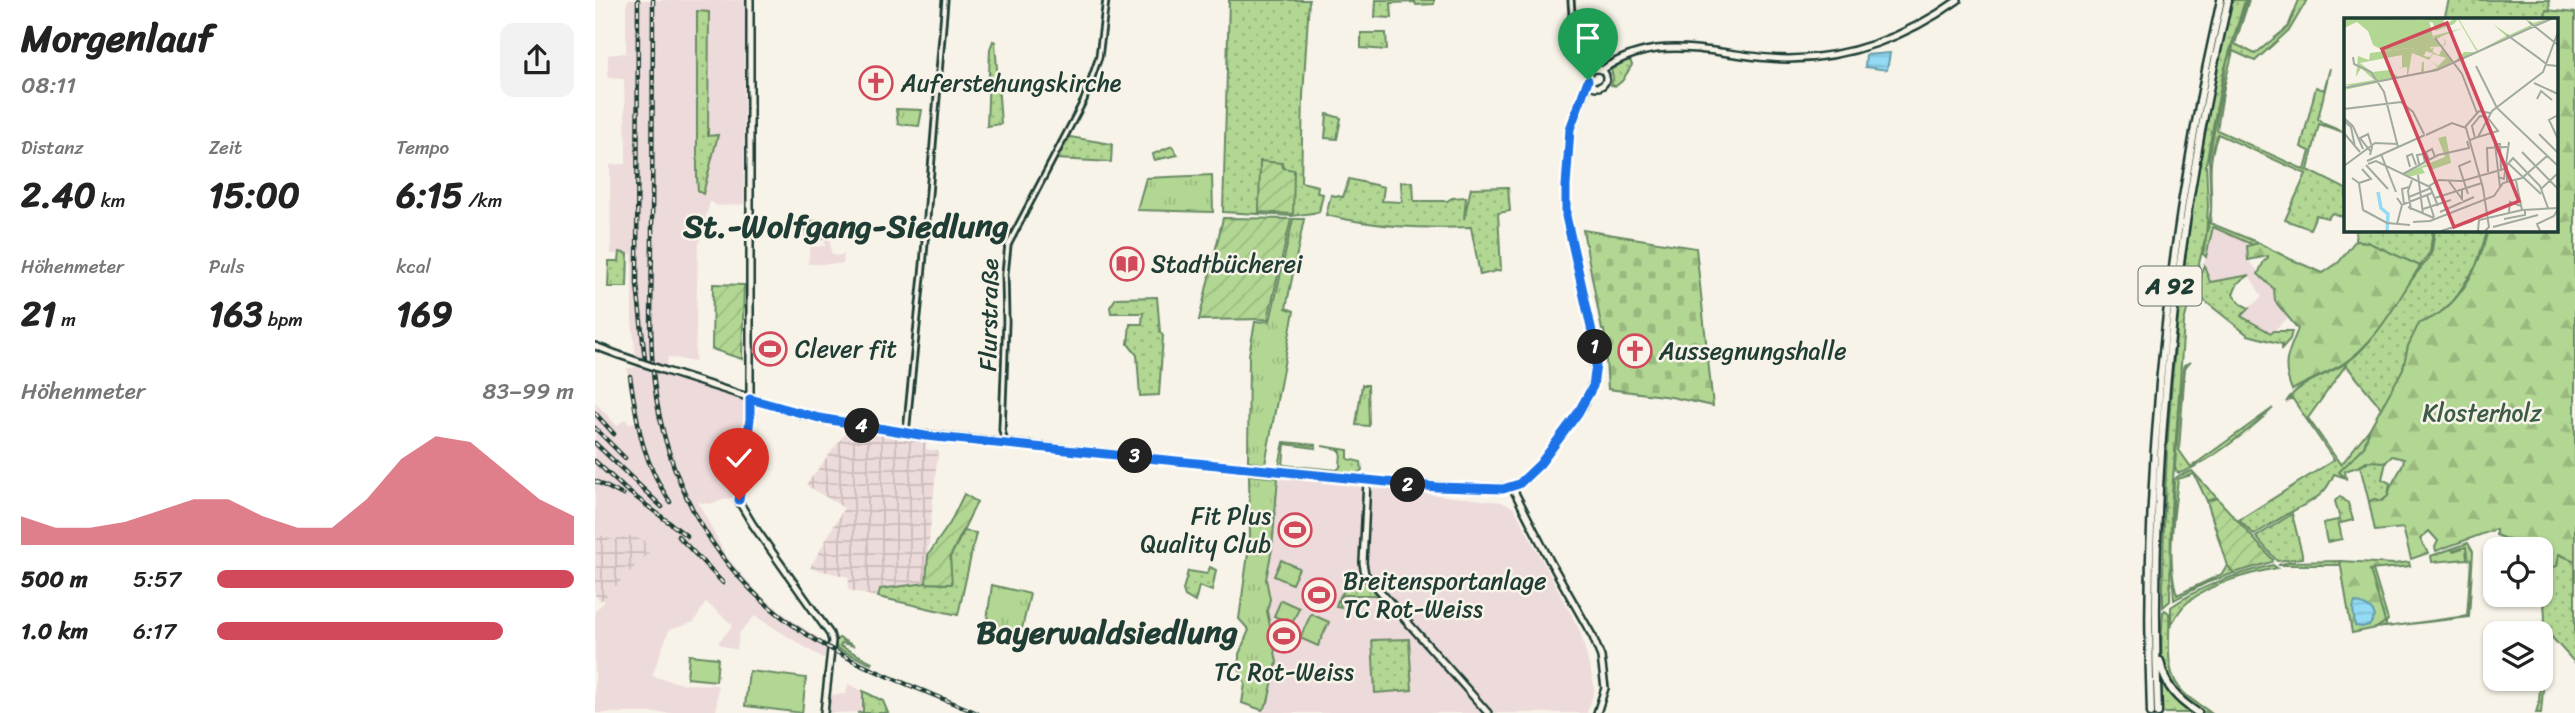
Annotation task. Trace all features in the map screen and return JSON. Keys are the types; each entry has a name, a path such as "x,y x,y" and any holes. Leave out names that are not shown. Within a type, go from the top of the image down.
{"highway":[{"name":"A 92","path":"2149,713 2156,439 2169,300 2191,149 2221,0"},
{"name":"A 92","path":"2153,608 2163,438 2179,274 2200,138 2228,0"},
{"name":"A 92","path":"2153,620 2157,644 2158,713"},
{"path":"2157,644 2168,687 2177,698 2198,713"}],"main road":[{"path":"750,0 750,419 739,503 811,610 829,631 831,648 824,713"},
{"path":"1513,490 1540,464 1585,404 1596,370 1595,345 1566,216 1568,149 1572,122 1583,95 1591,84 1591,71 1603,72 1616,62 1645,50 1675,47 1769,58 1804,58 1844,53 1909,30 1958,0"},
{"path":"1591,84 1599,87 1604,84 1603,72"},
{"path":"595,346 804,415 905,433 1367,481 1513,490"},
{"path":"1367,481 1363,564 1365,574 1488,713"},
{"path":"1519,484 1521,502"},
{"path":"1513,490 1593,637 1601,657 1605,688 1597,713"}],"street":[{"path":"905,433 923,265 945,0"},
{"name":"Flurstraße","path":"1005,443 1002,430 1005,274 1009,245 1084,100 1099,57 1106,0"},
{"path":"1571,0 1574,42 1581,60 1591,71"}],"shaded area":[{"path":"628,0 745,0 744,204 717,206 710,201 698,248 695,362 668,357 666,371 749,398 738,496 709,504 698,502 726,556 758,593 827,644 824,659 755,616 739,633 737,650 726,647 718,643 733,625 706,602 694,622 669,630 652,676 683,684 718,685 716,713 595,713 595,611 605,601 595,592 595,402 617,426 625,419 629,424 636,422 627,368 637,367 632,321 632,254 611,254 610,165 626,164 626,150 624,79 608,78 608,55 626,53"},
{"path":"2212,227 2253,245 2247,246 2248,260 2274,289 2275,301 2288,318 2271,333 2241,315 2262,297 2250,276 2210,282 2204,265"},
{"path":"825,234 830,234 831,253 836,256 844,254 843,264 808,264 810,247 825,246"},
{"path":"847,431 927,440 926,449 938,451 925,582 879,588 876,597 848,590 849,577 810,568 844,508 806,485"},
{"path":"1278,478 1501,502 1514,508 1580,631 1594,684 1587,713 1262,713 1268,702 1275,653 1267,611 1270,599 1266,579 1272,549"},
{"path":"619,532 656,545 601,601 595,595 597,534 616,541"},
{"path":"848,684 863,691 863,712 828,713 830,695 846,694"}],"green space":[{"path":"1229,0 1309,0 1301,182 1318,186 1317,193 1323,194 1319,212 1292,216 1223,212"},
{"path":"1376,0 1434,0 1434,4 1391,3 1392,18 1375,17"},
{"path":"2232,0 2245,0 2223,74 2206,164 2206,236 2184,322 2171,509 2170,601 2163,607 2167,454 2180,302 2202,150"},
{"path":"2247,0 2235,44 2255,54 2288,27 2299,0 2307,0 2290,29 2255,61 2233,51 2217,130 2305,170 2310,151 2301,147 2316,87 2324,90 2330,68 2318,119 2344,132 2319,124 2308,170 2344,188 2344,217 2332,213 2328,218 2316,215 2310,229 2285,220 2306,174 2218,134 2212,158 2211,210 2209,159 2227,61"},
{"path":"2449,0 2549,0 2550,10 2546,10 2545,18 2444,18"},
{"name":"Klosterholz","path":"2546,10 2575,13 2575,561 2559,554 2557,566 2553,567 2553,537 2501,537 2496,535 2496,529 2436,551 2438,541 2429,531 2420,539 2428,553 2411,559 2403,528 2375,531 2369,502 2374,499 2382,501 2388,496 2404,459 2392,456 2386,462 2366,461 2345,471 2346,478 2339,472 2364,447 2370,428 2403,369 2408,346 2419,323 2445,309 2465,286 2479,258 2487,231 2557,231 2557,18 2545,18"},
{"path":"697,11 709,12 708,136 718,135 703,194 698,191 697,177"},
{"path":"1361,33 1386,33 1387,50 1361,48"},
{"path":"993,41 1001,124 987,126 990,49"},
{"path":"1629,58 1632,65 1622,81 1616,86 1611,85 1611,70"},
{"path":"896,109 922,110 919,126 898,124"},
{"path":"1327,114 1341,118 1337,139 1325,138"},
{"path":"1070,137 1112,144 1111,162 1057,159"},
{"path":"1172,146 1178,155 1154,160 1153,154"},
{"path":"1260,161 1282,163 1283,168 1294,170 1293,214 1259,212"},
{"path":"1212,175 1213,212 1137,210 1146,178"},
{"path":"1349,179 1384,187 1382,201 1402,202 1401,182 1413,182 1414,201 1447,201 1466,197 1464,219 1471,188 1508,187 1510,211 1498,213 1501,270 1480,275 1471,227 1398,226 1326,215 1331,195 1343,197"},
{"path":"2211,210 2210,223 2259,243 2253,245 2213,227 2206,257 2203,254"},
{"path":"1223,218 1291,219 1268,319 1199,320"},
{"path":"1293,219 1304,219 1286,308 1294,311 1265,464 1248,461 1249,355 1255,322 1270,321"},
{"path":"806,221 823,221 822,239 817,239 817,227 807,227 806,244"},
{"path":"1583,230 1696,248 1713,406 1671,397 1608,389 1604,330"},
{"path":"2356,231 2433,231 2430,252 2420,266 2367,242 2355,241"},
{"path":"2435,231 2487,231 2476,266 2454,300 2438,315 2421,323 2408,346 2403,369 2382,409 2346,365 2308,418 2341,465 2370,428 2364,447 2340,472 2343,477 2334,474 2318,497 2254,535 2239,520 2334,460 2292,398 2286,402 2299,388 2341,366 2361,350 2432,251"},
{"path":"2355,241 2367,242 2420,266 2386,320 2354,356 2292,390 2286,365 2298,329 2275,301 2274,289 2258,274 2268,256 2248,260 2247,246 2259,243 2323,273 2339,262"},
{"path":"620,252 628,254 627,287 608,287 609,261 619,261"},
{"path":"2204,265 2210,282 2250,275 2238,283 2233,294 2241,304 2249,308 2241,316 2271,333 2292,331 2290,339 2282,348 2282,344 2248,335 2201,298 2190,300"},
{"path":"713,284 744,285 742,359 712,349"},
{"path":"1157,297 1160,332 1163,336 1159,395 1140,396 1137,355 1128,344 1130,324 1142,324 1143,313 1111,313 1110,307 1116,298"},
{"path":"2191,362 2185,367 2179,450 2191,467 2273,408 2215,455 2189,469 2179,473 2175,466 2183,369 2184,365"},
{"path":"1362,385 1368,385 1369,426 1356,425"},
{"path":"1284,442 1316,445 1316,448 1285,444 1283,465 1337,470 1340,467 1341,452 1322,446 1348,450 1348,459 1361,462 1362,470 1356,474 1279,466"},
{"path":"2371,460 2386,462 2382,479 2390,483 2388,496 2382,501 2374,499 2369,502 2360,466"},
{"path":"2192,471 2217,498 2207,501 2194,474 2178,479 2172,564 2171,550 2174,480"},
{"path":"1249,475 1278,478 1272,549 1266,579 1270,599 1267,611 1277,662 1268,702 1262,710 1242,703 1245,684 1239,668 1239,654 1249,630 1239,619 1250,539"},
{"path":"964,494 977,502 950,557 952,584 926,583 928,555 950,523"},
{"path":"2340,496 2348,503 2353,520 2341,523 2335,501"},
{"path":"2217,498 2272,562 2234,573 2228,566 2207,501"},
{"path":"2207,501 2228,566 2234,573 2206,583 2174,600 2172,568 2177,595 2222,574 2227,566"},
{"path":"2292,514 2303,558 2277,561 2256,537"},
{"path":"2338,520 2342,539 2327,542 2323,523"},
{"path":"964,531 976,533 958,615 878,597 880,589 926,583 951,584 950,557"},
{"path":"2468,543 2473,552 2469,617 2396,626 2467,616 2471,560 2467,559 2466,547 2453,551 2451,549"},
{"path":"2466,547 2467,559 2432,562 2431,556"},
{"path":"2558,554 2575,561 2575,663 2553,639 2553,621 2545,621 2544,607 2553,607 2553,567 2557,566"},
{"path":"1281,560 1299,568 1292,584 1274,576"},
{"path":"2340,561 2339,565 2278,565 2289,562"},
{"path":"2340,561 2394,564 2409,562 2410,566 2370,570 2385,622 2376,628 2352,633"},
{"path":"2273,565 2277,568 2230,580 2197,595 2183,607 2171,625 2171,607 2183,599 2220,581"},
{"path":"1210,567 1216,570 1212,591 1199,586 1195,602 1185,596 1183,590 1188,571 1207,574"},
{"path":"2370,570 2373,570 2388,620 2386,627 2376,628 2385,622"},
{"path":"1360,579 1383,601 1375,595 1342,595 1339,599 1341,607 1336,606 1339,597 1345,590"},
{"path":"992,585 1030,594 1021,633 986,626"},
{"path":"1281,600 1299,608 1292,624 1274,616"},
{"path":"2165,610 2169,613 2170,666 2177,685 2190,699 2211,713 2195,708 2169,682 2161,649"},
{"path":"1311,614 1329,622 1318,646 1300,638"},
{"path":"1280,620 1298,628 1291,644 1273,636"},
{"path":"839,638 854,646 842,643 840,646 872,662 871,664 836,648 836,640"},
{"path":"1409,639 1412,690 1375,693 1372,640"},
{"path":"689,655 718,658 716,681 687,678"},
{"path":"749,671 806,678 802,713 745,706"},
{"path":"2161,680 2173,698 2193,713 2162,713"},
{"path":"863,691 883,701 888,713 857,713 863,712"},
{"path":"2540,691 2543,691 2541,713 2536,713"}],"water":[{"path":"1890,53 1887,70 1865,67 1866,55"},
{"path":"2355,602 2367,606 2375,616 2370,625 2355,626"}],"railway":[{"path":"638,0 637,284 645,360"},
{"path":"653,0 652,364 668,450 694,513 732,569 756,594 804,633 852,660 977,713"},
{"path":"630,376 647,456 670,502"},
{"path":"595,413 614,434"},
{"path":"595,428 625,458"},
{"path":"595,443 662,507"},
{"path":"595,461 625,489 687,536"},
{"path":"595,481 623,495"},
{"path":"678,536 723,583"}],"place":[{"name":"Auferstehungskirche","path":"876,83"},
{"name":"Stadtbücherei","path":"1127,264"},
{"name":"Clever fit","path":"770,349"},
{"name":"Aussegnungshalle","path":"1635,351"},
{"name":"Fit Plus Quality Club","path":"1295,530"},
{"name":"Breitensportanlage TC Rot-Weiss","path":"1319,595"},
{"name":"TC Rot-Weiss","path":"1284,636"}],"district":[{"name":"St.-Wolfgang-Siedlung","path":"846,226"},
{"name":"Bayerwaldsiedlung","path":"1107,632"}],"route":[{"path":"739,500 750,419 750,399 819,418 926,436 1437,487 1503,489 1519,484 1540,464 1585,404 1596,370 1595,345 1566,216 1570,129 1588,80"}]}
